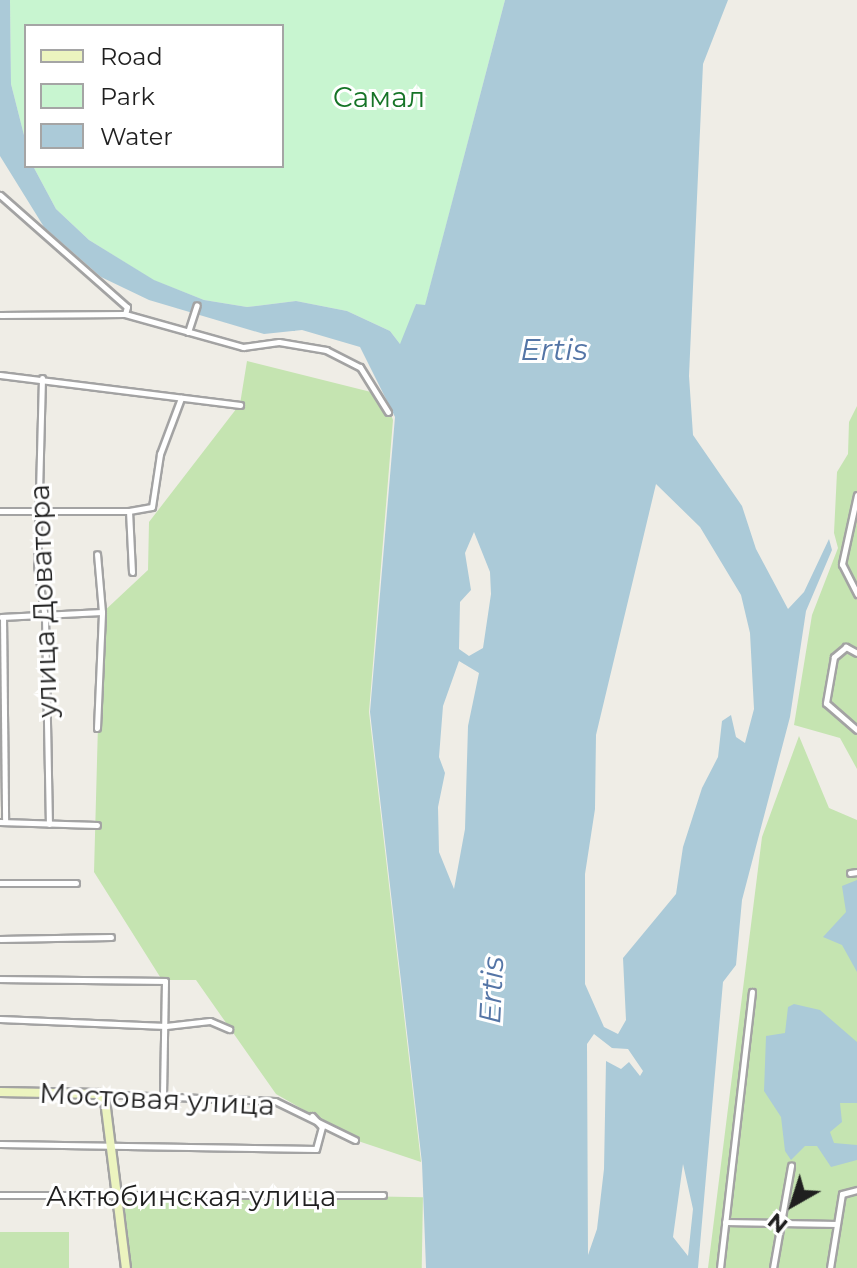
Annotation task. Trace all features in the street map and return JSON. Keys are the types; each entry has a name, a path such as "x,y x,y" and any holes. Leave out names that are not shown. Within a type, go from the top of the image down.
{"main road":[{"name":"Мостовая улица","path":"0,1092 98,1094"},
{"path":"98,1094 108,1106 126,1268"}],"street":[{"path":"0,195 127,307 125,314"},
{"path":"188,332 197,305"},
{"path":"0,315 125,314 243,347 279,342 326,350 360,367 388,412"},
{"path":"0,375 240,405"},
{"name":"улица Доватора","path":"42,378 38,510 49,824"},
{"path":"0,511 129,511 152,507 160,454 181,398"},
{"path":"857,495 842,564 857,594"},
{"path":"129,511 132,572"},
{"path":"97,554 102,612 97,728"},
{"path":"97,825 2,822 1,617 102,612"},
{"path":"857,653 846,647 834,657 826,703 857,730"},
{"path":"0,883 76,883"},
{"path":"0,939 111,937"},
{"path":"0,979 165,981 163,1098"},
{"path":"720,1268 752,992"},
{"path":"0,1019 166,1026 210,1021 229,1029"},
{"name":"Мостовая улица","path":"98,1094 275,1101 312,1116 355,1140"},
{"path":"0,1144 316,1149 322,1127 312,1116"},
{"path":"773,1268 791,1166"},
{"path":"830,1268 844,1189 857,1190"},
{"name":"Актюбинская улица","path":"0,1195 120,1198 383,1195"},
{"path":"725,1222 780,1220 837,1224"}],"green space":[{"name":"Самал","path":"10,0 505,0 425,306 416,304 406,338 400,344 390,331 347,311 296,301 247,307 204,300 153,280 89,240 56,209 34,168 284,168 284,24 24,24 24,135 11,84"},
{"path":"247,361 383,395 393,420 369,712 421,1162 358,1141 276,1094 196,980 162,980 94,872 101,614 148,570 149,522 240,404"},
{"path":"857,406 857,769 840,738 794,725 812,615 838,548 834,533 837,472 848,454 849,422"},
{"path":"799,736 829,808 857,820 857,1268 708,1268 762,837"},
{"path":"123,1192 423,1197 422,1268 122,1268"},
{"path":"0,1232 69,1232 69,1268 0,1268"}],"water":[{"name":"Ertis","path":"0,0 10,0 11,84 24,135 24,168 34,168 56,209 89,240 154,280 204,300 247,307 296,301 347,311 390,331 400,344 416,304 425,305 505,0 728,0 703,64 689,376 693,435 742,506 756,549 788,609 804,592 829,539 832,550 806,611 790,717 742,900 736,965 723,982 698,1268 426,1268 422,1163 370,712 395,417 360,347 302,330 264,334 149,300 101,277 44,227 0,156","holes":["656,484 700,527 741,595 750,633 754,709 745,743 736,737 731,715 722,721 718,757 702,788 683,847 676,894 623,958 626,1020 618,1034 604,1027 585,984 585,874 595,809 596,735","474,532 490,572 491,594 483,648 469,656 459,649 460,602 471,590 465,553","459,661 479,673 468,726 465,829 454,889 439,852 438,807 445,773 439,757 443,706","594,1034 612,1048 628,1049 643,1071 640,1076 629,1062 621,1069 606,1061 604,1169 597,1229 588,1255 587,1044","683,1164 693,1209 688,1256 673,1237"]},
{"path":"857,880 857,972 842,945 823,937 846,912 842,886"},
{"path":"794,1004 820,1010 857,1042 857,1103 840,1103 842,1122 830,1132 834,1143 857,1145 857,1160 831,1167 817,1146 805,1146 791,1160 785,1151 781,1117 764,1091 766,1036 785,1033 788,1007"}]}
